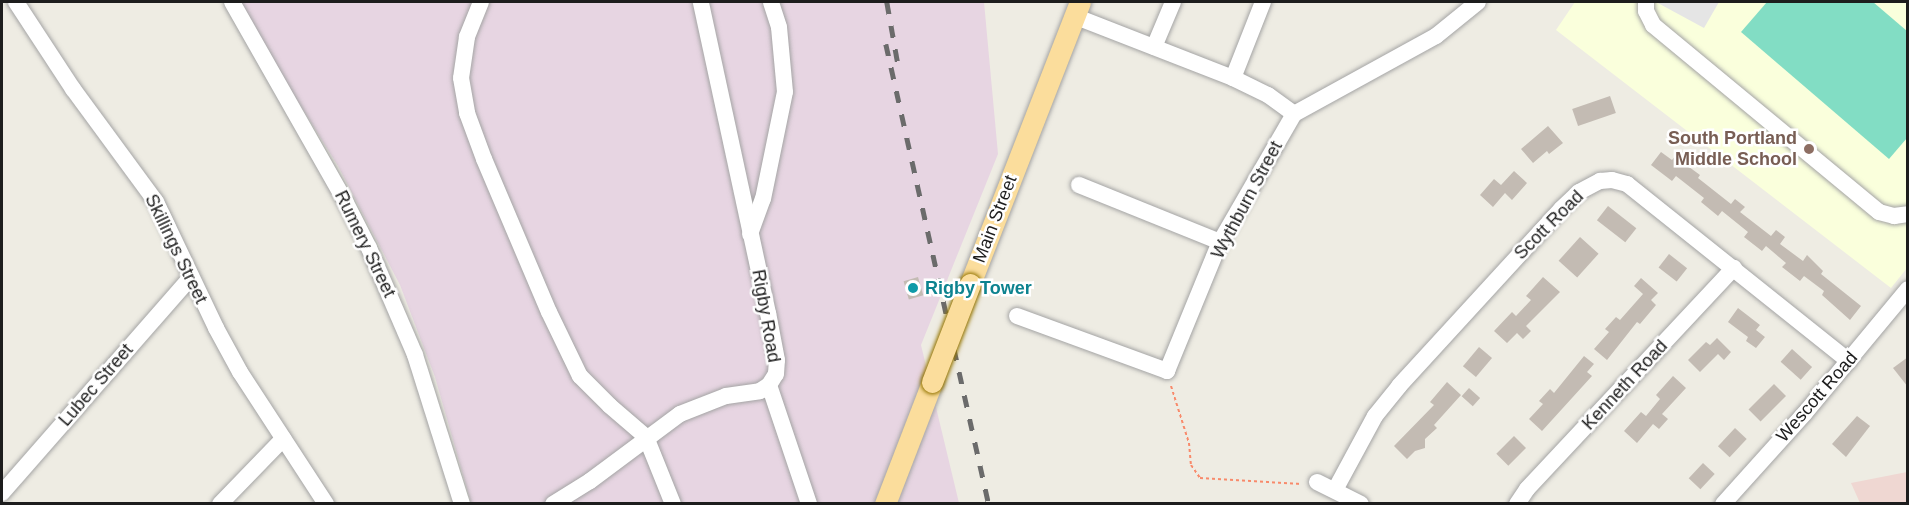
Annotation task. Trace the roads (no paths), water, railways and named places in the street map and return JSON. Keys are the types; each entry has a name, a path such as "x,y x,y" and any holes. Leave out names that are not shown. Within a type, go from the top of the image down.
{"main road":[{"name":"Main Street","path":"885,504 1077,9"}],"street":[{"name":"Skillings Street","path":"16,2 73,89 156,202 230,354 326,504"},
{"name":"Rumery Street","path":"232,2 346,203 369,248 415,355 462,504"},
{"path":"482,2 467,37 461,78 467,113 484,159 549,312 580,376 646,438 673,504"},
{"name":"Rigby Road","path":"554,504 590,481 680,414 726,396 760,391 769,386 776,374 777,360 702,2"},
{"path":"750,234 763,199 785,92 779,27 771,2"},
{"path":"1154,47 1173,2"},
{"path":"1233,78 1263,2"},
{"path":"1077,9 1154,47 1233,78 1268,95 1294,114 1436,36 1478,2"},
{"path":"1646,2 1646,10 1653,25 1879,212 1894,216 1908,213"},
{"name":"Wythburn Street","path":"1017,316 1167,371 1220,242 1294,114"},
{"name":"Scott Road","path":"1335,490 1365,431 1399,386 1578,192 1600,181 1612,180 1627,184 1850,361"},
{"path":"1079,185 1220,242"},
{"name":"Kenneth Road","path":"1517,504 1527,489 1734,268"},
{"name":"Lubec Street","path":"2,494 191,277"},
{"name":"Wescott Road","path":"1723,504 1850,361 1908,289"},
{"path":"769,386 808,504"},
{"path":"220,504 283,439"},
{"path":"1317,482 1361,504"}],"railway":[{"path":"887,2 898,64"},
{"path":"886,44 989,504"}],"place":[{"name":"South Portland Middle School","path":"1809,149"},
{"name":"Rigby Tower","path":"913,288"}]}
